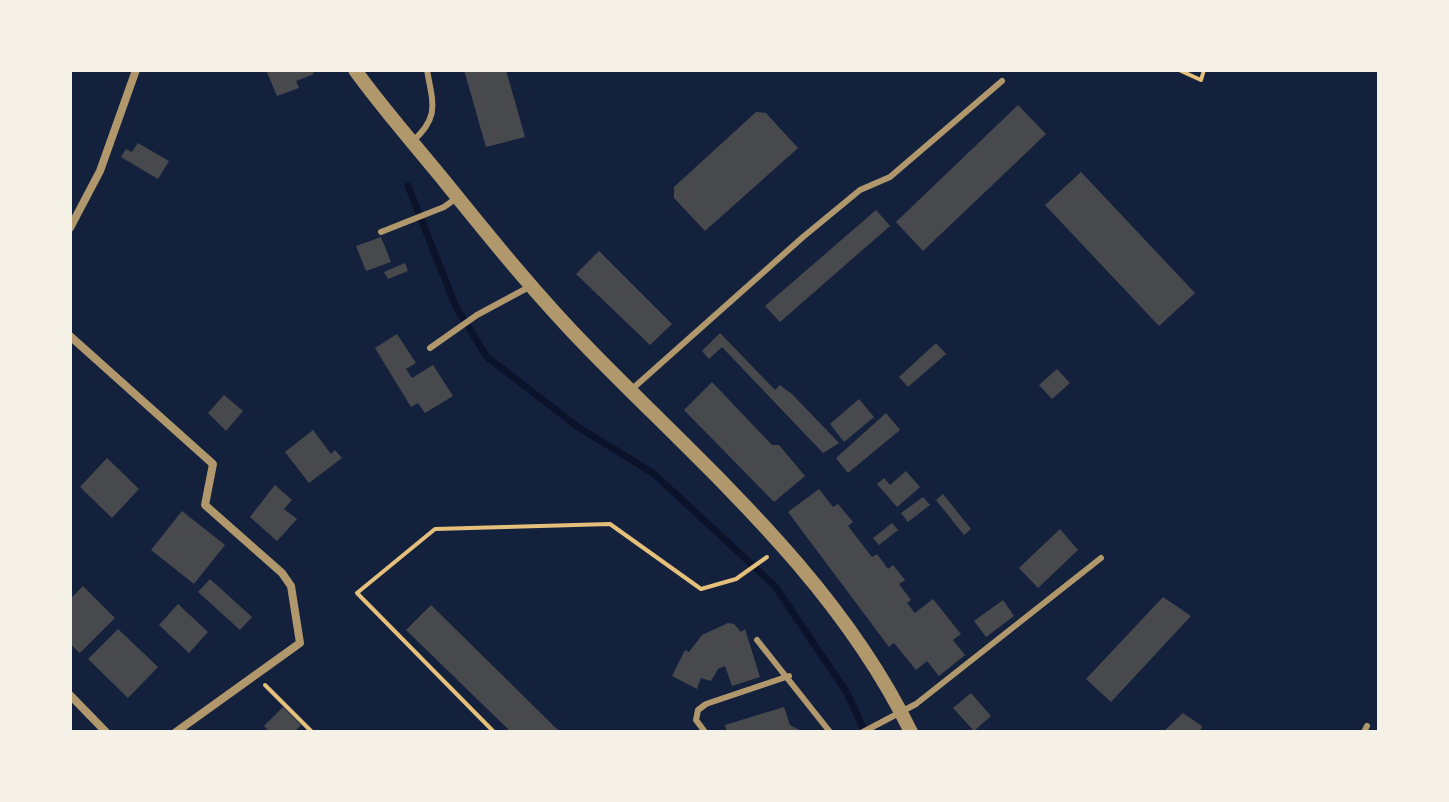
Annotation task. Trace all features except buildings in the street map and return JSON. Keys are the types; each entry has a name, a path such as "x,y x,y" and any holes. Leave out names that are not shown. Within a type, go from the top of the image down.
{"street":[{"path":"70,228 100,171 136,70"},
{"path":"355,70 531,286 713,470 807,572 854,635 911,732"},
{"path":"70,336 213,464 205,505 282,573 291,586 300,643 176,732"},
{"path":"70,695 106,732"}],"lane":[{"path":"412,142 430,126 434,108 427,70"},
{"path":"631,390 803,237 860,190 890,177 1002,81"},
{"path":"381,232 433,212 458,197"},
{"path":"430,348 477,315 531,286"},
{"path":"863,732 901,711 1022,624 1101,558"},
{"path":"757,640 789,676 830,732"},
{"path":"705,732 696,720 698,710 706,704 789,676"}],"path":[{"path":"1179,70 1201,80 1204,70"},
{"path":"494,732 357,593 435,529 610,524 701,589 736,579 770,554"},
{"path":"255,675 312,732"}],"waterway":[{"path":"408,186 456,307 487,357 578,427 653,473 775,586 847,693 865,732"}]}
